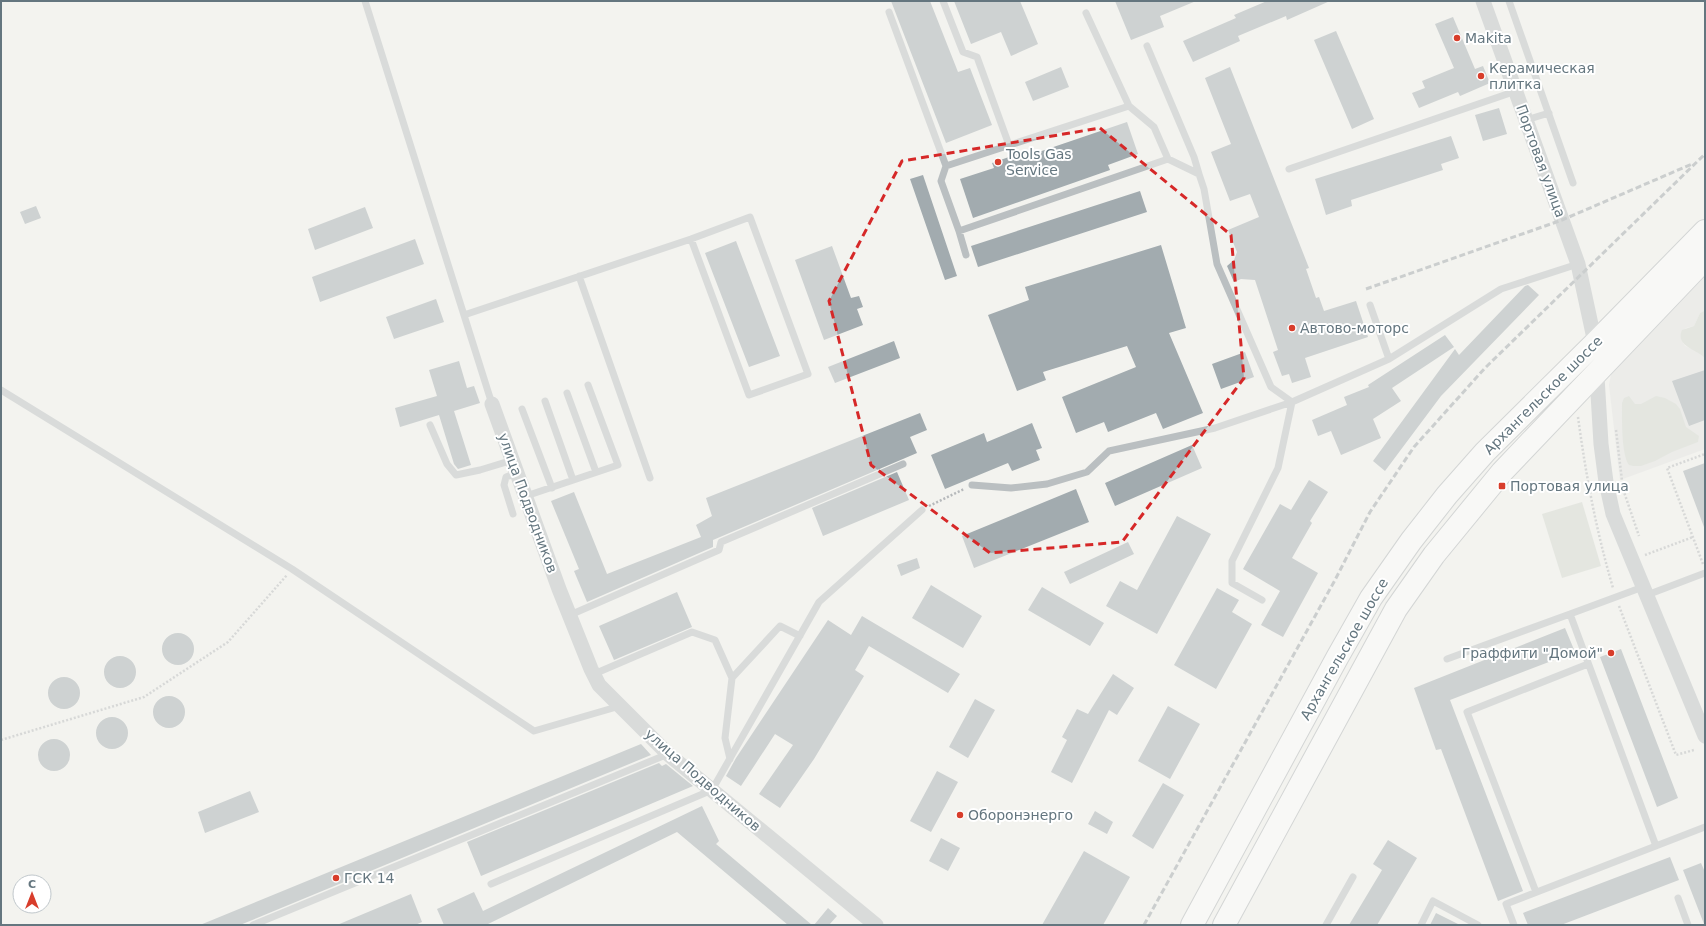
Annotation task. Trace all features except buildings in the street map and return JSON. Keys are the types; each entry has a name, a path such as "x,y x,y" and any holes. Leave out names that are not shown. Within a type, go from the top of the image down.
{"main road":[{"name":"Архангельское шоссе","path":"1192,925 1337,658 1380,585 1411,541 1451,490 1485,452 1595,343 1705,230"},
{"name":"Архангельское шоссе","path":"1224,925 1396,609 1434,555 1502,472 1705,259"}],"street":[{"name":"Портовая улица","path":"1483,1 1578,264 1595,343 1598,370 1601,444 1613,514 1705,736"},
{"name":"улица Подводников","path":"492,404 570,615 599,685 668,754 876,925"}],"lane":[{"path":"366,1 492,404"},
{"path":"943,1 963,52 976,57 1009,145"},
{"path":"1509,1 1574,183"},
{"path":"889,12 946,166 940,180 959,231 966,255"},
{"path":"1086,13 1129,106 1154,127 1168,159 1199,174"},
{"path":"1147,46 1194,157 1204,189 1217,264 1271,387 1292,402"},
{"path":"1289,169 1516,91"},
{"path":"946,166 1129,106"},
{"path":"1526,120 1549,113"},
{"path":"959,231 1168,159"},
{"path":"464,315 691,239 750,217 808,374 749,395 691,239"},
{"path":"972,485 1011,488 1047,484 1087,472 1109,451 1134,444 1215,428 1292,402 1388,359 1501,289 1578,264"},
{"path":"579,276 650,478"},
{"path":"1370,305 1388,359"},
{"path":"526,496 618,465 588,385"},
{"path":"1,390 292,569 534,732 620,706"},
{"path":"567,393 596,472"},
{"path":"545,401 573,480"},
{"path":"1262,600 1232,583 1232,561 1278,468 1292,402"},
{"path":"522,409 552,488"},
{"path":"430,425 447,464 456,475 480,470 515,466"},
{"path":"570,615 719,550 721,542 903,464"},
{"path":"513,514 504,485 506,477 515,466"},
{"path":"492,884 712,790 819,602 922,510"},
{"path":"1447,660 1616,597 1645,591 1705,573"},
{"path":"1570,614 1656,846"},
{"path":"732,678 780,626 800,636"},
{"path":"594,674 692,632 715,640 732,678 725,738 730,759"},
{"path":"1536,892 1467,712 1588,664"},
{"path":"253,925 668,754"},
{"path":"1514,925 1506,904 1705,827"},
{"path":"1326,925 1353,877"},
{"path":"1678,898 1688,925"},
{"path":"1420,925 1433,901 1478,925"}],"path":[{"path":"1578,415 1587,483 1594,519 1600,544 1624,622 1676,755 1694,750"},
{"path":"1615,428 1623,489 1640,540"},
{"path":"1705,454 1667,468 1705,568"},
{"path":"922,510 972,485"},
{"path":"1645,555 1693,537"},
{"path":"1642,548 1647,562"},
{"path":"1,740 144,697 228,642 292,569"}],"highlighted area":[{"path":"1100,128 1231,235 1244,378 1122,542 990,553 871,465 829,301 902,161"}],"shaded area":[{"path":"1705,276 1705,314 1704,311 1700,313 1694,326 1686,328 1681,333 1685,346 1698,352 1705,358 1705,449 1620,480 1609,385 1612,370 1621,358"},
{"path":"1704,311 1705,358 1684,344 1681,340 1682,330 1694,326 1700,313"},
{"path":"1629,396 1635,404 1641,404 1656,396 1665,398 1676,404 1680,409 1686,427 1699,436 1698,442 1641,466 1629,465 1626,460 1623,444 1622,403 1624,398"},
{"path":"1582,502 1601,566 1562,578 1542,514"}],"railway":[{"path":"1144,925 1335,580 1370,512 1414,447 1485,368 1705,154"},
{"path":"1366,289 1562,220 1692,164"}],"place":[{"name":"Makita","path":"1457,38"},
{"name":"Керамическая плитка","path":"1481,76"},
{"name":"Tools Gas Service","path":"998,162"},
{"name":"Автово-моторс","path":"1292,328"},
{"name":"Портовая улица","path":"1502,486"},
{"name":"Граффити \"Домой\"","path":"1611,653"},
{"name":"Оборонэнерго","path":"960,815"},
{"name":"ГСК 14","path":"336,878"}]}
